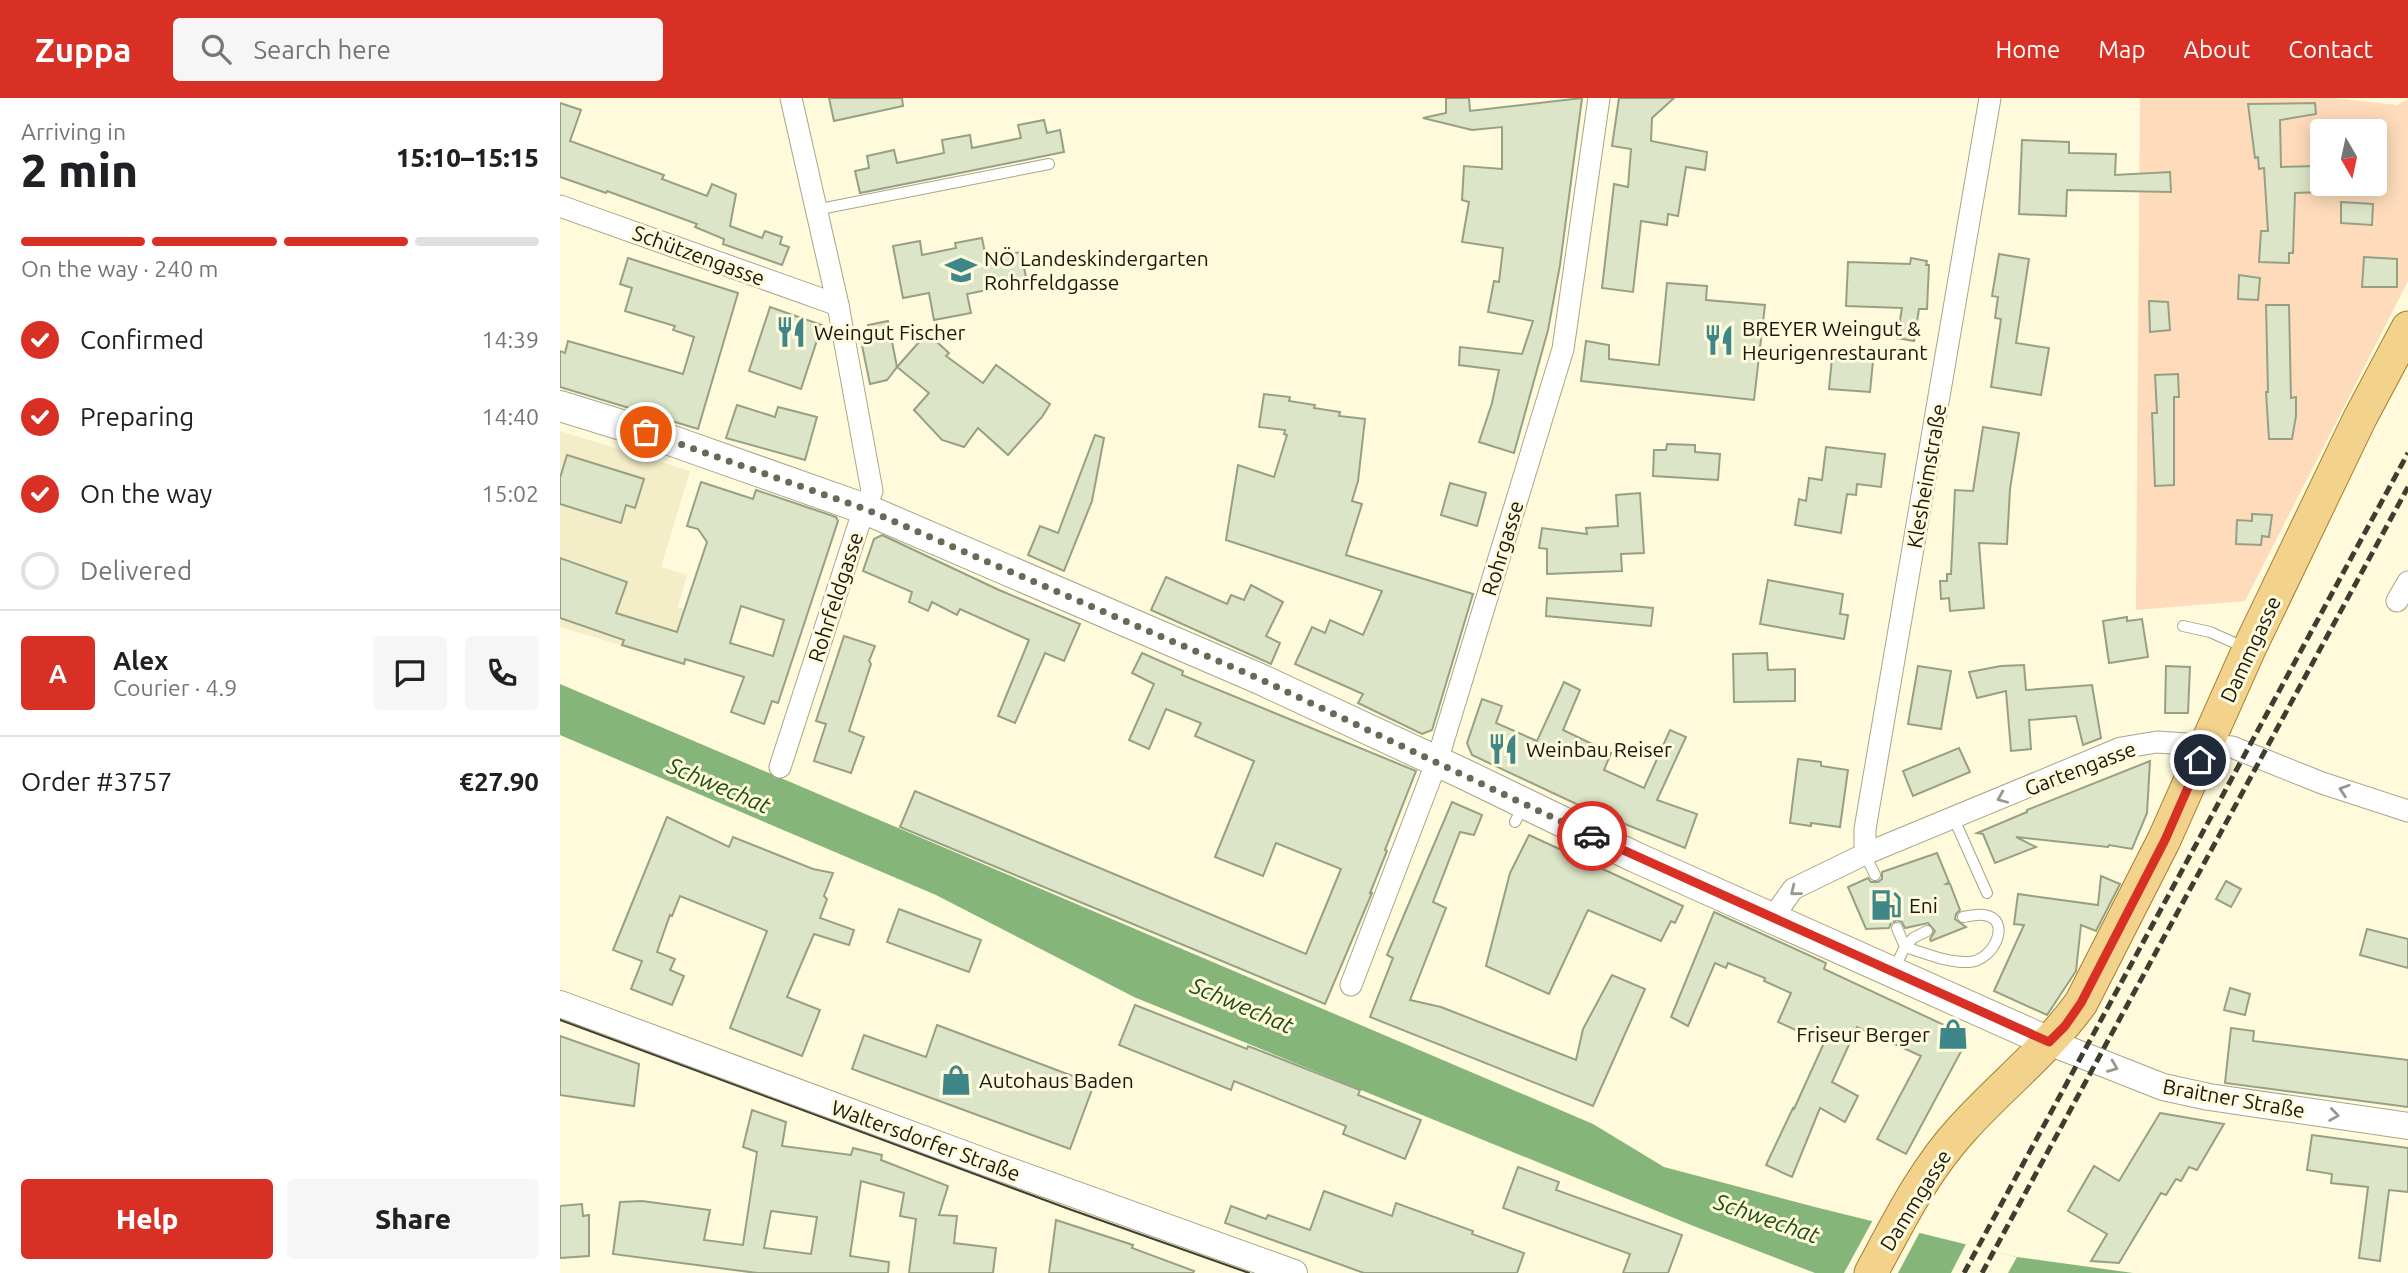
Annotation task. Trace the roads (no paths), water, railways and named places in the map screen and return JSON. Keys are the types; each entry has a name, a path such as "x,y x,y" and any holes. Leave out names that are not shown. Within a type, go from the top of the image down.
{"main road":[{"name":"Dammgasse","path":"1871,1273 1929,1169 1962,1128 2065,1026 2087,992 2165,840 2249,649 2360,418 2408,328"},
{"name":"Braitner Straße","path":"560,406 667,439 865,509 1260,679 1437,761 1519,813 1635,857 1773,917 1899,959 2049,1042"}],"street":[{"name":"Rohrfeldgasse","path":"780,766 872,491 838,305 792,98"},
{"name":"Rohrgasse","path":"1351,985 1437,761 1563,349 1600,98"},
{"name":"Klesheimstraße","path":"1865,855 1868,816 1990,98"},
{"name":"Schützengasse","path":"560,206 838,305"},
{"path":"2396,601 2408,582"},
{"name":"Gartengasse","path":"1773,917 1793,889 1865,855 2121,748 2157,741 2232,747 2322,783 2408,811"},
{"name":"Waltersdorfer Straße","path":"560,1003 1000,1168 1294,1273"},
{"name":"Braitner Straße","path":"2049,1042 2174,1089 2209,1097 2408,1126"}],"lane":[{"path":"815,210 1049,164"},
{"path":"2183,626 2210,632 2249,649"},
{"path":"1954,819 1987,892"},
{"path":"1865,855 1875,875"},
{"path":"1899,959 1971,962 1983,958 1995,947 1998,937 1997,924 1991,917 1982,914 1963,917"},
{"path":"1897,928 1899,959"},
{"path":"1899,959 1913,938 1927,931"}],"water":[{"name":"Schwechat","path":"560,684 1593,1124 1664,1167 2017,1257 2133,1273 1815,1273 1134,997 936,895 560,735"}],"tram line":[{"path":"560,1020 1249,1273"}],"railway":[{"path":"1964,1273 2408,453"},
{"path":"1982,1273 2408,487"}],"place":[{"name":"NÖ Landeskindergarten Rohrfeldgasse","path":"961,270"},
{"name":"Weingut Fischer","path":"791,332"},
{"name":"BREYER Weingut & Heurigenrestaurant","path":"1719,340"},
{"name":"Weinbau Reiser","path":"1503,749"},
{"name":"Eni","path":"1886,905"},
{"name":"Friseur Berger","path":"1953,1034"},
{"name":"Autohaus Baden","path":"956,1080"}]}
